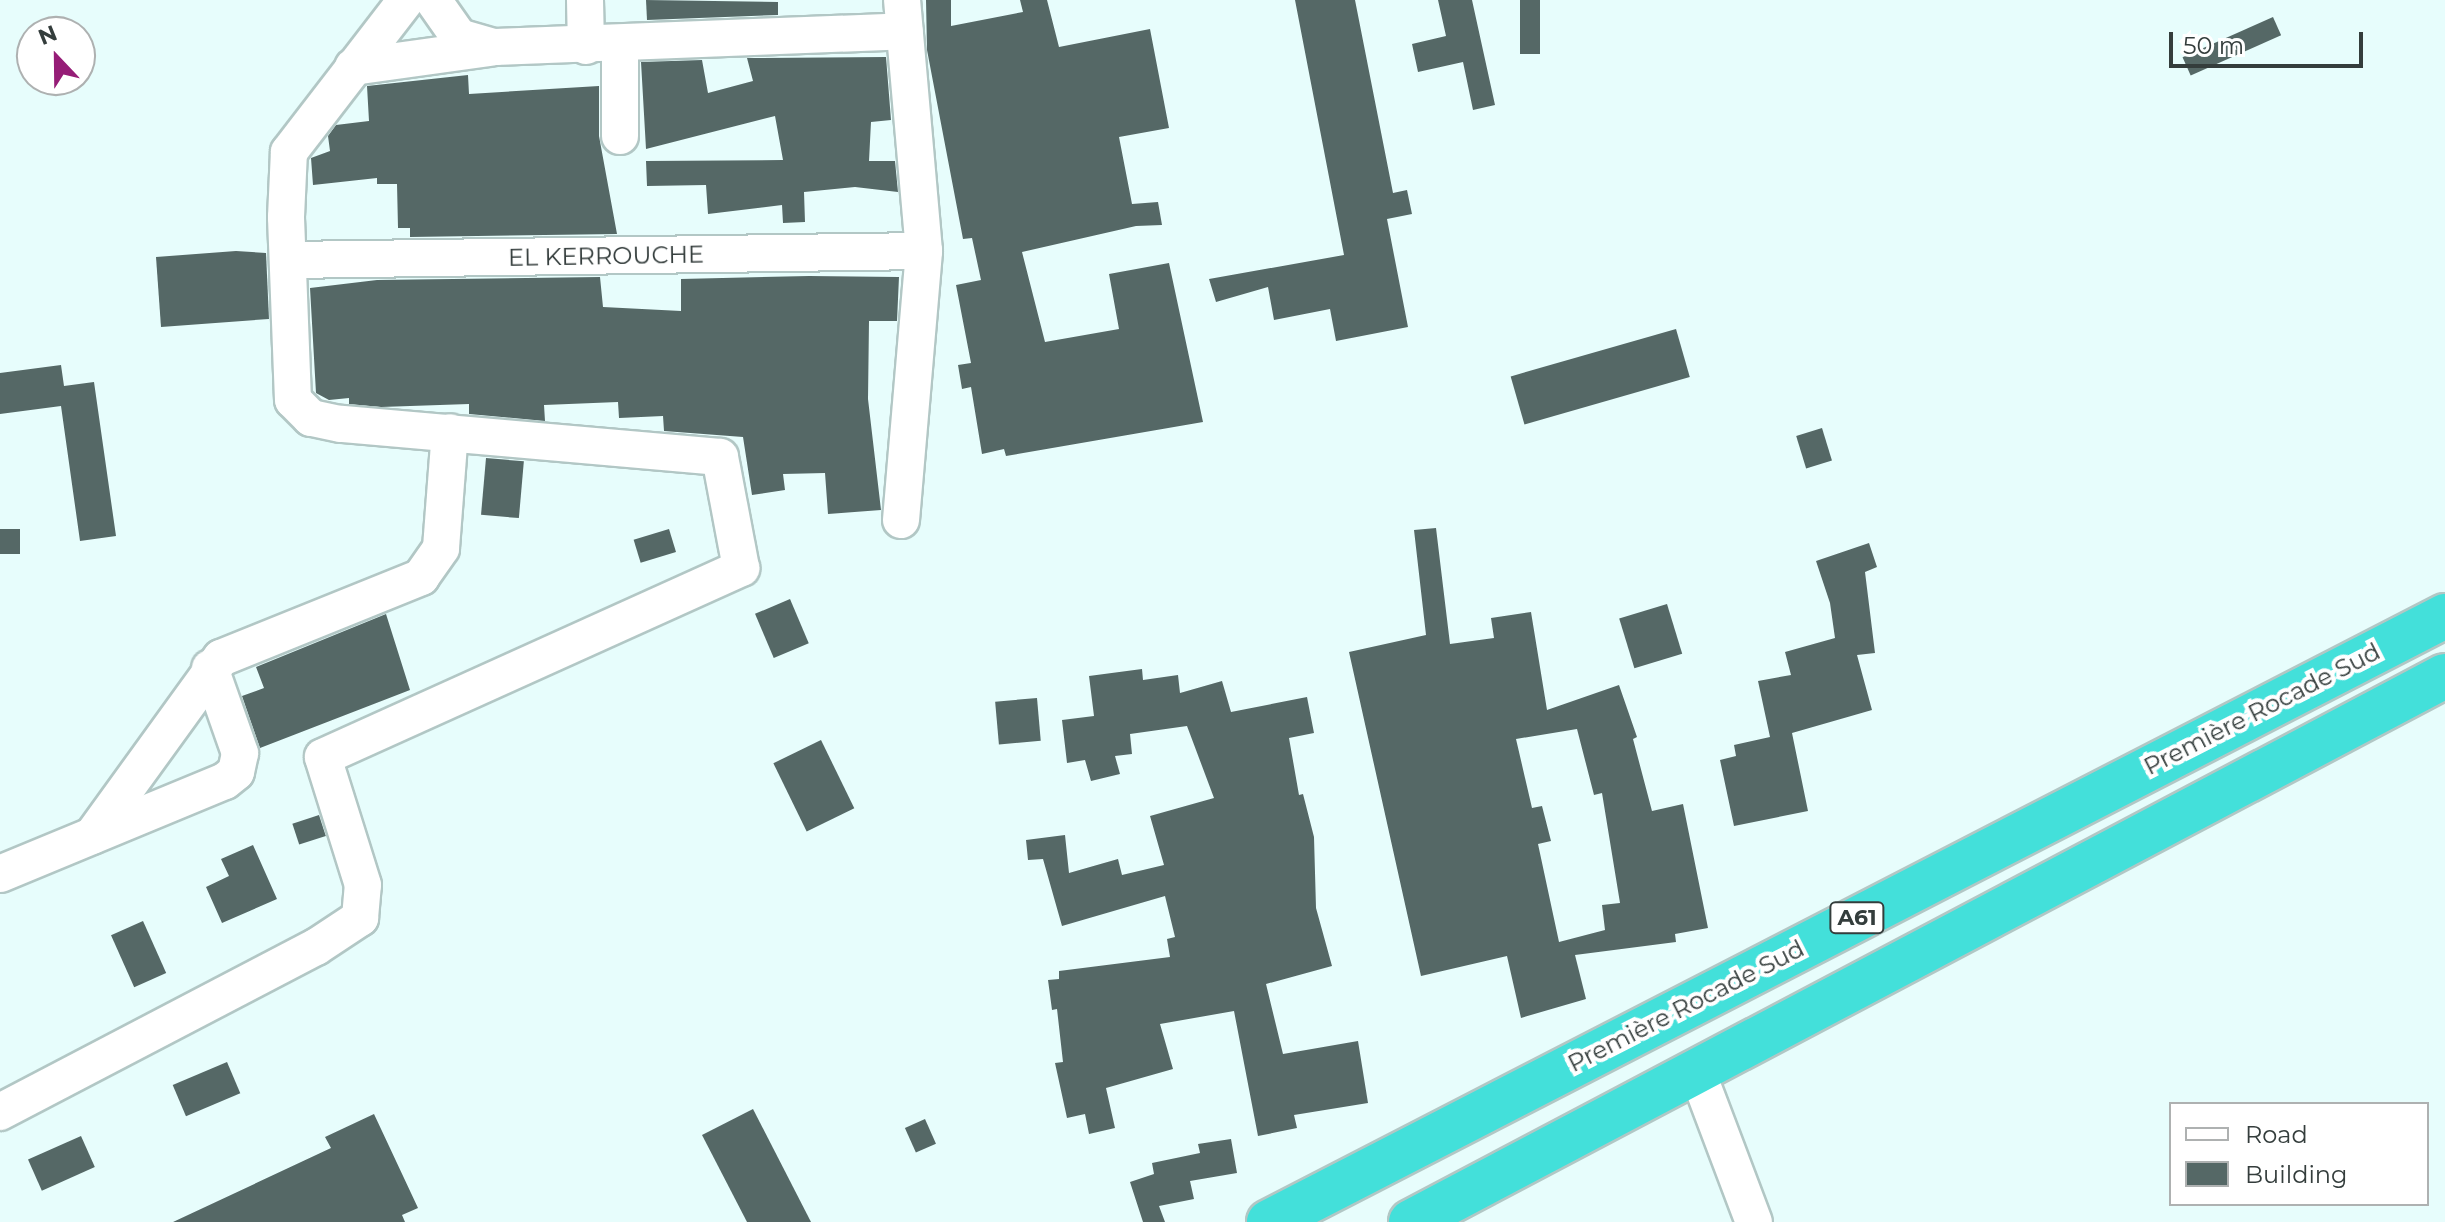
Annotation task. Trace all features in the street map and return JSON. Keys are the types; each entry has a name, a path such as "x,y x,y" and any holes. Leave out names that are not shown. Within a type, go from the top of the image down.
{"highway":[{"name":"Première Rocade Sud","path":"1269,1222 2445,616"},
{"name":"A61","path":"1411,1222 1698,1074 2445,676"}],"street":[{"path":"0,1112 316,947 360,918 363,885 323,757 741,568 720,457 311,418 293,400 288,260 289,152 406,0"},
{"path":"433,0 459,37 495,47"},
{"path":"585,0 603,46 620,136"},
{"path":"353,67 495,47 603,46 903,15 924,251 901,520"},
{"name":"EL KERROUCHE","path":"288,260 924,251"},
{"path":"92,836 210,668 236,650 421,577 441,548 450,432"},
{"path":"0,874 225,781 236,772 240,753 210,668"},
{"path":"1698,1074 1754,1222"}],"building":[{"path":"646,0 778,2 778,15 647,20"},
{"path":"926,0 951,0 951,26 1023,12 1020,0 1047,0 1059,47 1150,29 1169,128 1119,137 1132,204 1158,202 1162,225 1136,226 1022,252 1045,342 1119,329 1109,274 1169,263 1203,422 1006,456 1004,449 982,454 971,387 962,389 958,365 971,363 956,285 981,280 972,238 963,239 927,50"},
{"path":"1295,0 1355,0 1393,193 1407,190 1412,214 1387,219 1408,327 1336,341 1330,309 1274,320 1268,287 1216,302 1209,279 1344,255"},
{"path":"1438,0 1472,0 1495,105 1473,110 1463,62 1418,72 1412,44 1446,36"},
{"path":"1520,0 1540,0 1540,54 1520,54"},
{"path":"2273,17 2281,35 2191,76 2183,57"},
{"path":"886,57 891,120 871,122 869,161 895,161 898,192 855,187 804,192 805,222 783,223 782,205 708,214 706,185 647,186 646,161 783,160 775,116 646,149 641,62 702,60 708,93 753,81 747,58"},
{"path":"468,75 469,94 599,86 599,136 617,234 410,237 410,228 398,228 397,184 377,184 377,178 313,185 311,158 330,151 328,136 336,125 369,121 367,86"},
{"path":"236,251 266,253 269,319 161,327 156,257"},
{"path":"600,277 603,307 681,311 681,279 899,277 897,321 869,321 868,399 881,510 828,514 825,473 783,474 785,490 752,495 743,437 664,431 663,416 619,418 618,402 544,405 545,421 469,414 469,404 381,407 349,404 349,398 329,400 316,393 310,288 377,280"},
{"path":"1676,329 1690,377 1524,424 1511,376"},
{"path":"61,365 64,386 94,382 116,536 80,541 61,406 0,414 0,373"},
{"path":"1822,428 1832,461 1806,468 1796,436"},
{"path":"486,458 524,461 519,518 481,515"},
{"path":"1436,528 1450,644 1494,638 1491,618 1531,612 1547,710 1619,685 1637,737 1633,739 1652,811 1683,804 1708,928 1675,934 1676,942 1575,955 1586,999 1521,1018 1507,956 1421,976 1349,652 1426,635 1414,530","holes":["1577,729 1594,795 1602,793 1620,903 1602,905 1605,930 1559,942 1538,844 1551,841 1542,806 1532,808 1516,739"]},
{"path":"0,529 20,529 20,554 0,554"},
{"path":"669,529 676,552 641,563 634,540"},
{"path":"1869,543 1877,567 1865,572 1875,653 1857,655 1872,710 1792,733 1808,811 1734,826 1720,760 1736,756 1734,745 1770,737 1758,681 1791,675 1785,652 1835,638 1830,603 1816,561"},
{"path":"790,599 809,643 774,658 755,614"},
{"path":"1667,604 1682,654 1634,668 1619,619"},
{"path":"386,614 410,690 260,748 242,696 264,688 256,667"},
{"path":"1142,669 1143,680 1178,675 1180,693 1222,681 1231,712 1307,697 1314,733 1289,738 1299,795 1303,794 1314,837 1316,908 1332,966 1266,984 1283,1054 1358,1041 1368,1103 1294,1115 1297,1128 1258,1136 1234,1011 1160,1024 1173,1069 1106,1088 1115,1128 1089,1134 1085,1114 1067,1118 1055,1063 1063,1062 1057,1009 1052,1010 1048,980 1059,979 1059,971 1170,957 1167,939 1175,937 1165,896 1062,926 1043,859 1028,860 1026,840 1065,835 1069,873 1118,859 1122,875 1164,865 1150,816 1214,798 1187,726 1130,734 1132,754 1115,756 1120,774 1091,781 1085,760 1067,763 1062,720 1094,716 1089,676"},
{"path":"1037,698 1041,741 999,744 995,702"},
{"path":"821,740 854,808 807,832 773,763"},
{"path":"319,815 326,836 299,845 292,824"},
{"path":"253,845 277,899 222,923 206,887 229,876 221,859"},
{"path":"143,921 166,973 134,987 111,935"},
{"path":"227,1062 240,1093 186,1116 173,1085"},
{"path":"753,1109 811,1222 747,1222 702,1135"},
{"path":"374,1114 418,1208 402,1215 405,1222 173,1222 331,1148 325,1137"},
{"path":"925,1119 936,1144 916,1153 905,1128"},
{"path":"81,1136 95,1167 42,1191 28,1160"},
{"path":"1231,1139 1237,1173 1190,1181 1194,1199 1159,1206 1165,1222 1143,1222 1130,1182 1154,1174 1152,1163 1200,1153 1198,1144"}]}
